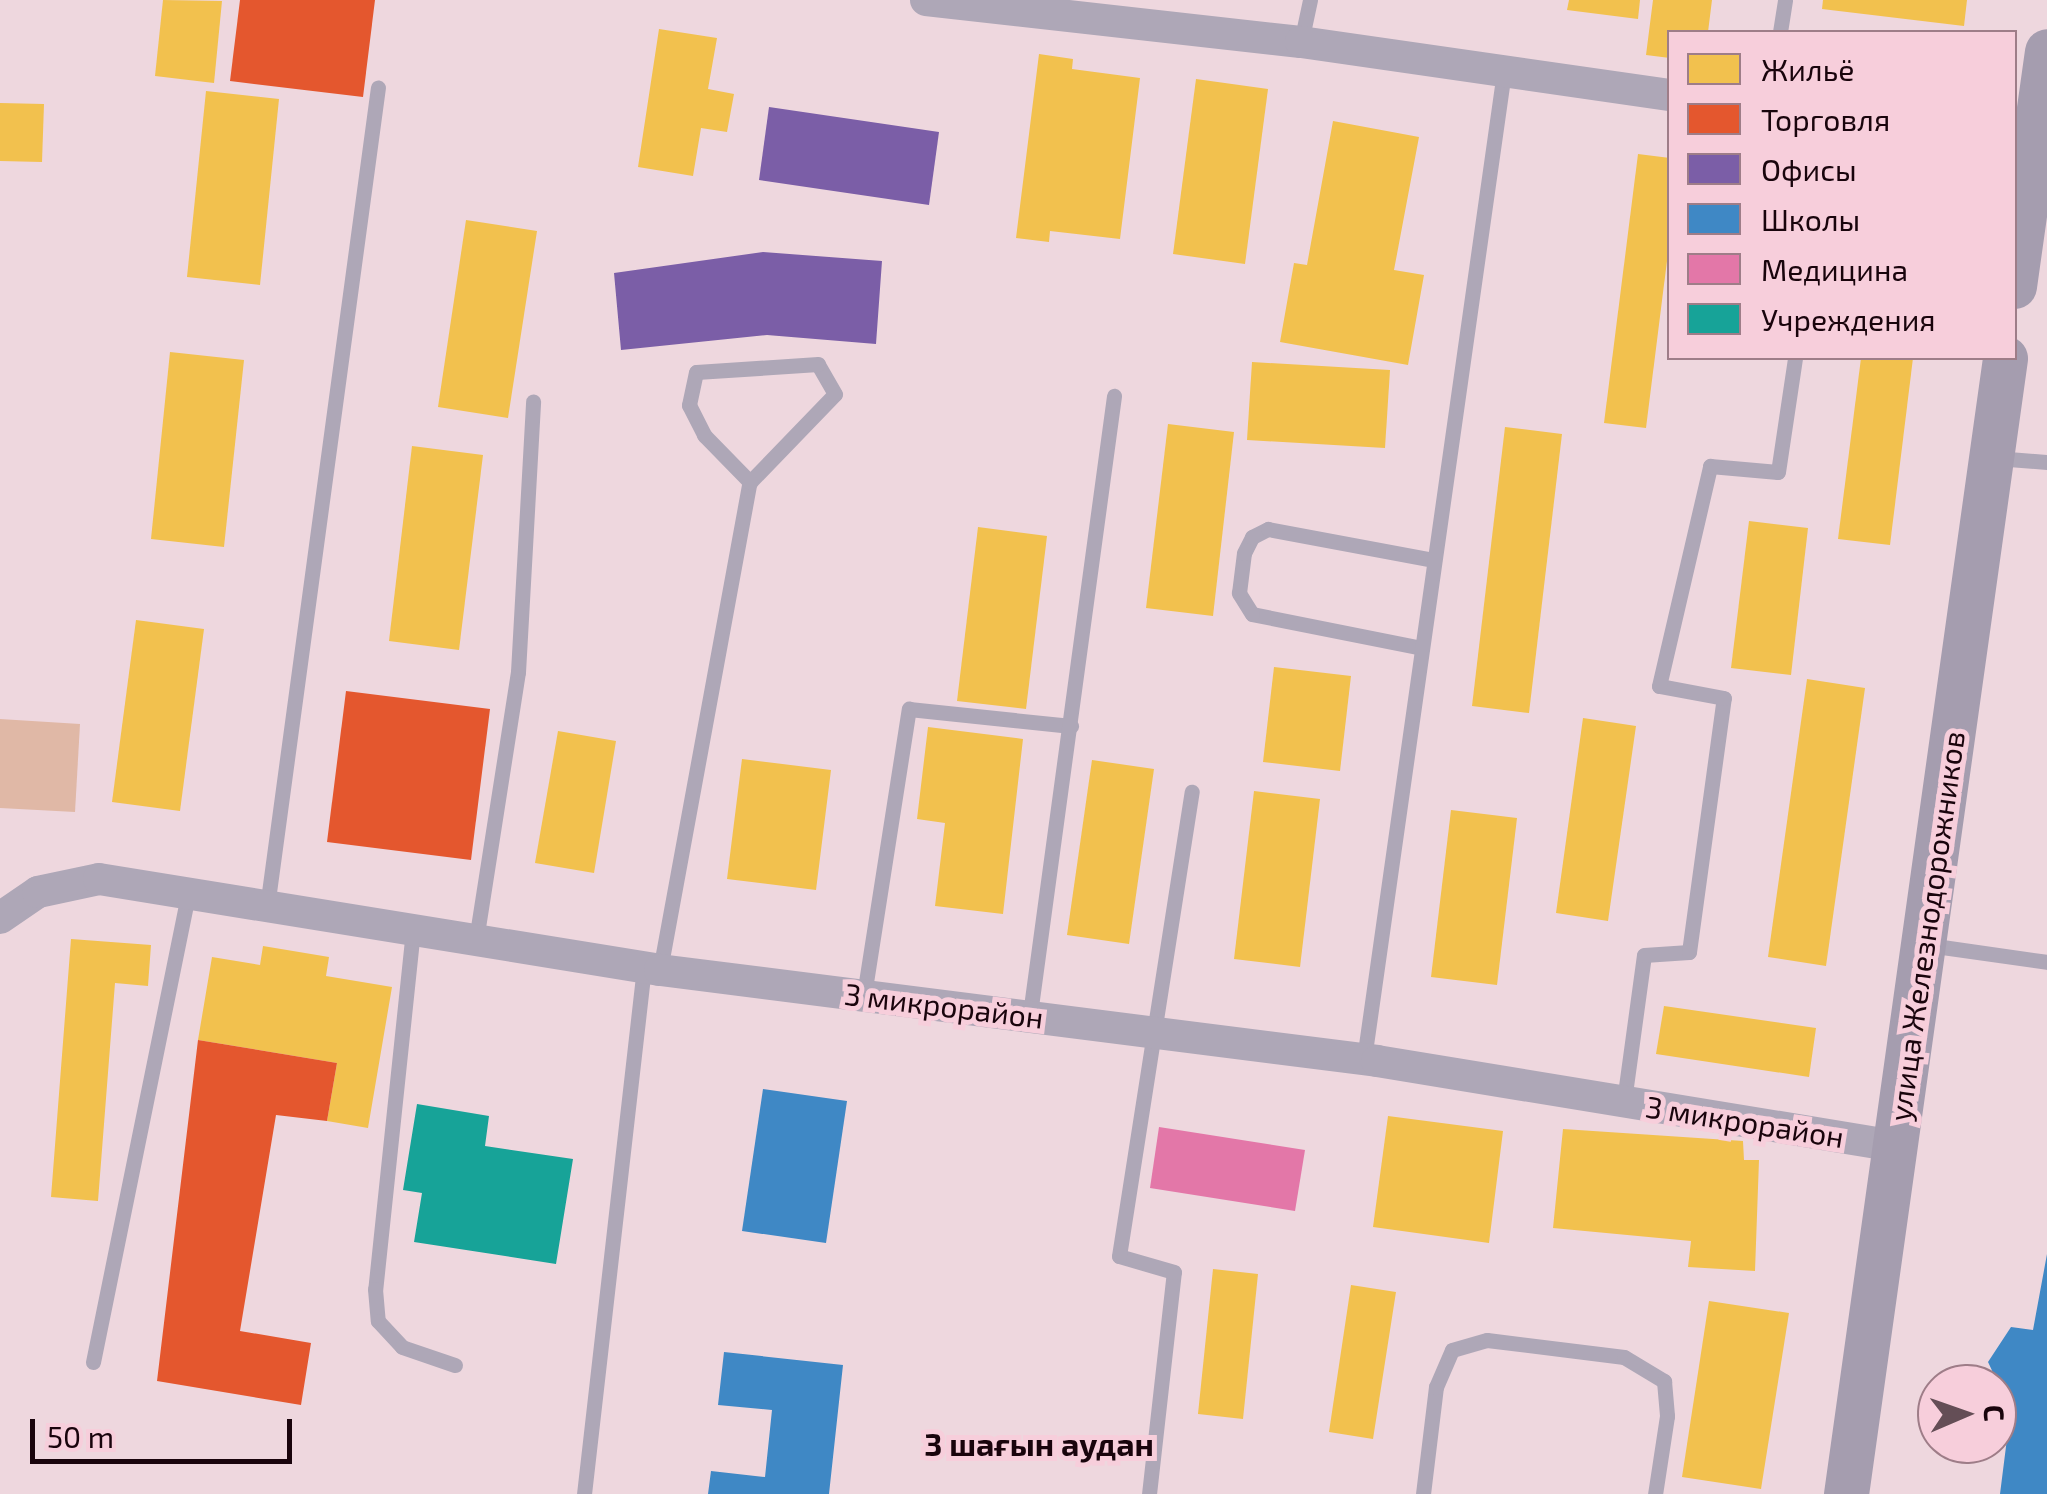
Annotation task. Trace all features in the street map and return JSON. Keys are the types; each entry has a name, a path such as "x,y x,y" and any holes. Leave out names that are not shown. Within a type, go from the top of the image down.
{"street":[{"path":"926,0 996,4 1301,42 1667,96"},
{"path":"2017,243 2024,143 2047,51"},
{"name":"улица Железнодорожников","path":"1846,1494 2004,360"},
{"name":"3 микрорайон","path":"0,918 38,892 99,879 652,968 1364,1059 1895,1146"}],"lane":[{"path":"1301,42 1310,0"},
{"path":"1780,30 1785,0"},
{"path":"1364,1059 1504,72"},
{"path":"268,906 378,87"},
{"path":"1624,1101 1644,956 1690,952 1724,698 1658,686 1710,466 1778,472 1795,360"},
{"path":"584,1494 652,968 750,482 835,394 818,364 696,372 688,406 704,435 750,482"},
{"path":"1030,1014 1114,396"},
{"path":"476,940 518,672 533,401"},
{"path":"1991,458 2047,462"},
{"path":"1422,648 1252,614 1240,593 1244,552 1252,537 1268,529 1434,560"},
{"path":"864,996 909,709 1071,726"},
{"path":"1149,1494 1174,1272 1119,1256 1192,792"},
{"path":"93,1362 188,894"},
{"path":"413,930 375,1289 378,1321 402,1347 456,1365"},
{"path":"1924,944 2047,962"},
{"path":"1423,1494 1436,1387 1452,1350 1486,1340 1624,1357 1664,1382 1666,1416 1655,1494"}],"shaded area":[{"path":"0,719 80,724 75,812 0,808"}],"building: Жильё":[{"path":"163,0 222,1 214,83 155,76"},
{"path":"1569,0 1640,0 1638,19 1567,10"},
{"path":"1653,0 1712,0 1708,30 1667,30 1667,58 1646,55"},
{"path":"1823,0 1967,0 1964,26 1822,9"},
{"path":"659,29 717,38 708,89 734,94 727,132 701,128 693,176 638,167"},
{"path":"1039,54 1073,59 1072,69 1140,78 1120,239 1050,231 1049,242 1016,238"},
{"path":"1196,79 1268,89 1245,264 1173,254"},
{"path":"206,91 279,99 260,285 187,277"},
{"path":"0,103 44,104 42,162 0,161"},
{"path":"1333,121 1419,137 1394,270 1424,275 1408,365 1280,342 1294,263 1307,265"},
{"path":"1638,154 1667,158 1667,261 1646,428 1604,423"},
{"path":"466,220 537,231 508,418 438,407"},
{"path":"170,352 244,360 224,547 151,539"},
{"path":"1861,360 1913,360 1890,545 1838,539"},
{"path":"1252,362 1390,370 1385,448 1247,440"},
{"path":"1168,424 1234,432 1213,616 1146,608"},
{"path":"1505,427 1562,434 1529,713 1472,706"},
{"path":"412,446 483,455 459,650 389,641"},
{"path":"1749,521 1808,528 1791,675 1731,668"},
{"path":"978,527 1047,536 1026,709 957,701"},
{"path":"136,620 204,629 180,811 112,802"},
{"path":"1274,667 1351,676 1340,771 1263,762"},
{"path":"1807,679 1865,688 1826,966 1768,957"},
{"path":"1583,718 1636,726 1608,921 1556,913"},
{"path":"928,727 1023,739 1003,914 935,906 945,823 917,819"},
{"path":"558,731 616,741 594,873 535,863"},
{"path":"742,759 831,770 816,890 727,879"},
{"path":"1092,760 1154,769 1129,944 1067,935"},
{"path":"1254,791 1320,799 1300,967 1234,959"},
{"path":"1451,810 1517,818 1497,985 1431,977"},
{"path":"71,939 151,945 148,986 115,983 98,1201 51,1197"},
{"path":"263,946 329,957 326,976 392,987 368,1128 327,1121 337,1063 198,1040 212,957 260,965"},
{"path":"1664,1006 1816,1028 1809,1077 1656,1054"},
{"path":"1388,1116 1503,1131 1489,1243 1373,1227"},
{"path":"1563,1129 1743,1141 1744,1160 1759,1160 1755,1271 1688,1267 1691,1241 1553,1228"},
{"path":"1213,1269 1258,1274 1243,1419 1198,1414"},
{"path":"1351,1285 1396,1292 1373,1439 1329,1432"},
{"path":"1709,1301 1789,1313 1761,1489 1682,1477"}],"building: Торговля":[{"path":"240,0 375,0 363,97 230,81"},
{"path":"346,691 490,709 471,860 327,842"},
{"path":"198,1040 337,1063 327,1121 276,1115 240,1331 311,1343 301,1405 157,1381"}],"building: Офисы":[{"path":"769,107 939,132 929,205 759,180"},
{"path":"763,252 882,261 876,344 767,335 621,350 614,273"}],"building: Школы":[{"path":"763,1089 847,1101 826,1243 742,1231"},
{"path":"2047,1254 2047,1494 2000,1494 2004,1464 2017,1464 2017,1364 1988,1362 2011,1327 2033,1330"},
{"path":"724,1352 843,1365 829,1494 708,1494 711,1471 765,1477 772,1410 718,1405"}],"building: Медицина":[{"path":"1159,1127 1305,1150 1295,1211 1150,1188"}],"building: Учреждения":[{"path":"417,1104 489,1116 485,1146 573,1159 556,1264 414,1242 422,1193 403,1190"}],"district":[{"name":"3 шағын аудан","path":"1039,1443"}]}
